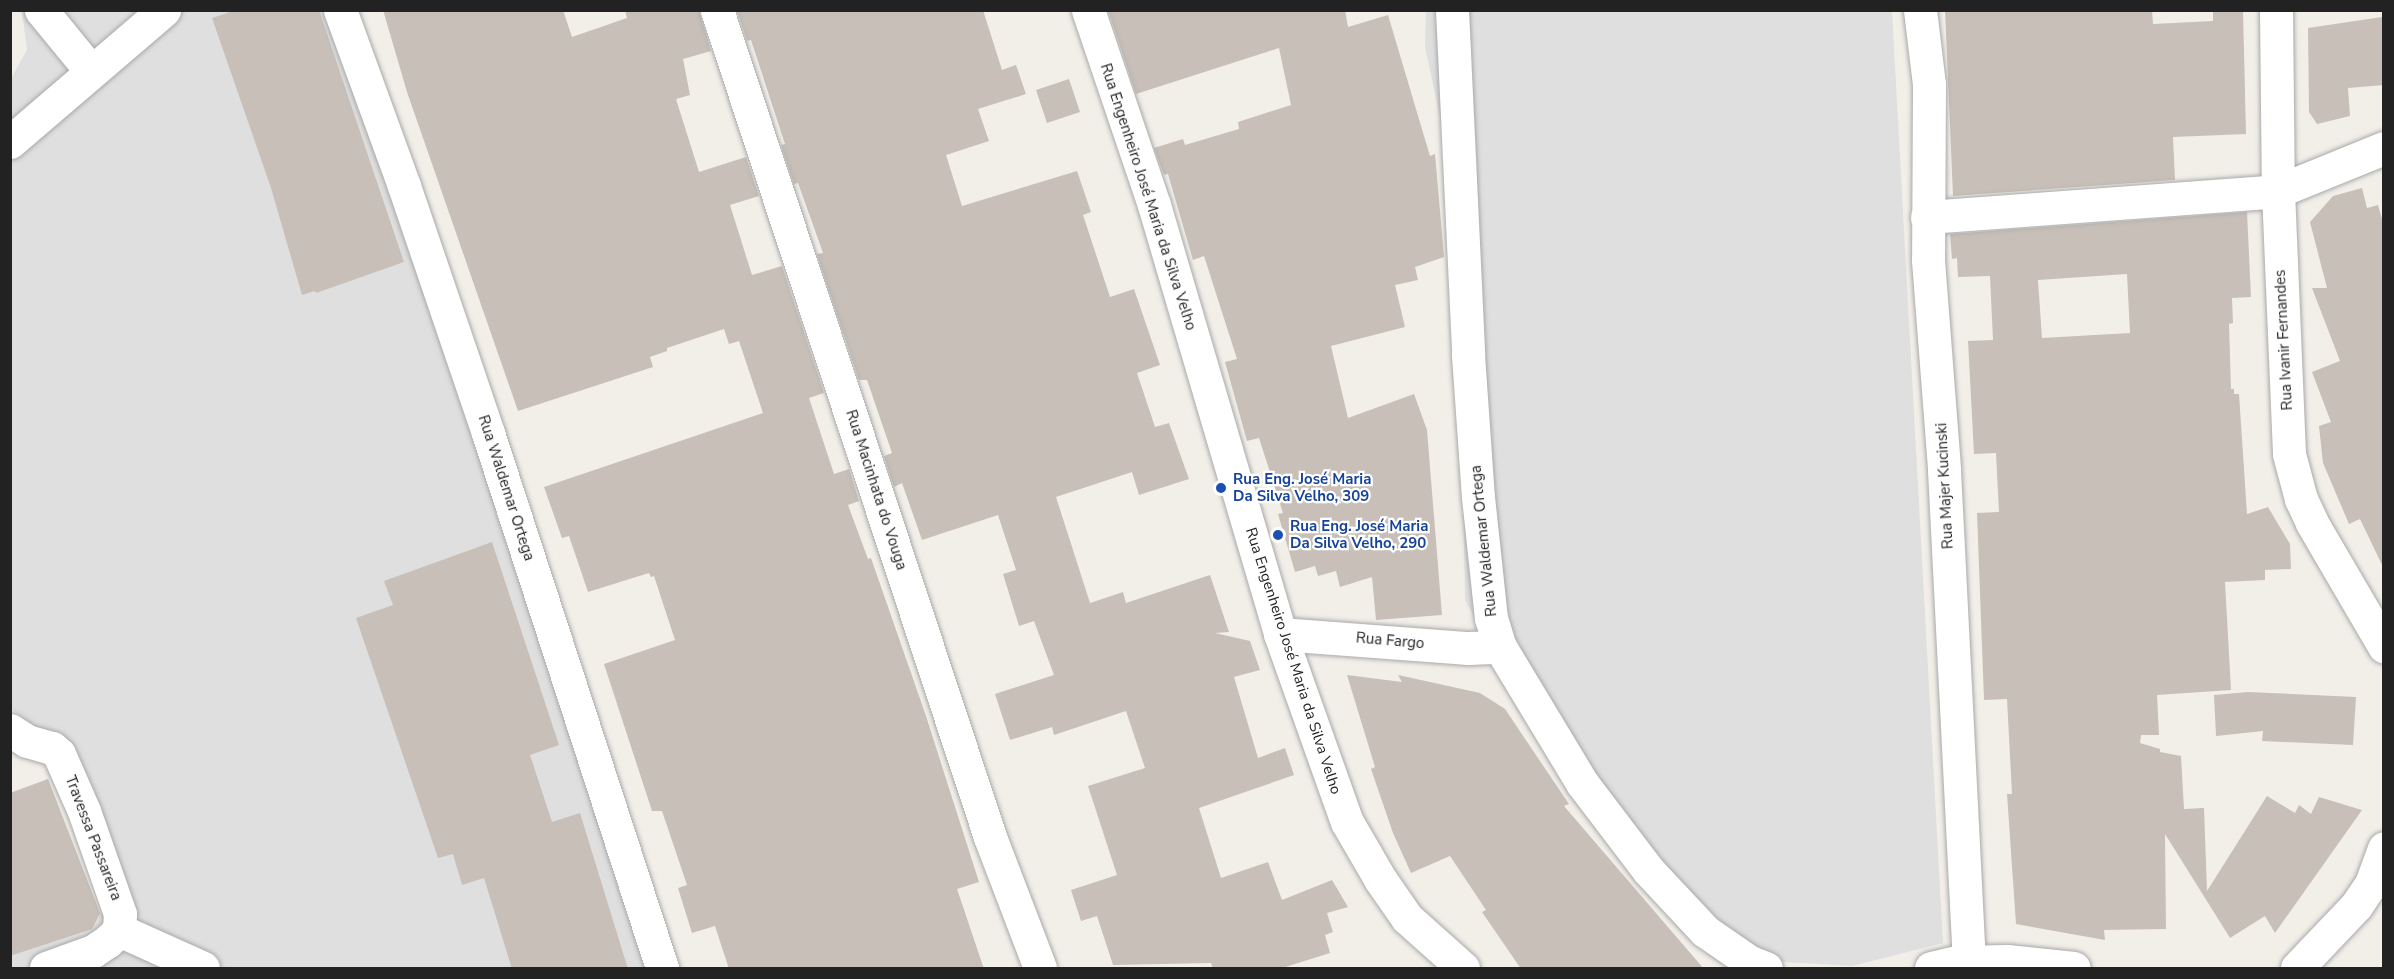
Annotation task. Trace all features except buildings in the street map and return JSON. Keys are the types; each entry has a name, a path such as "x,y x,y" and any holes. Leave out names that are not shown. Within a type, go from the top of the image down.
{"street":[{"path":"40,10 91,71"},
{"path":"10,142 164,10"},
{"name":"Rua Waldemar Ortega","path":"340,10 404,186 484,422 662,969"},
{"name":"Rua Macinhata do Vouga","path":"717,10 986,826 1040,969"},
{"name":"Rua Engenheiro José Maria da Silva Velho","path":"1088,10 1154,204 1280,634 1347,822 1380,879 1407,918 1447,966"},
{"name":"Rua Waldemar Ortega","path":"1452,10 1468,355 1478,497 1491,618 1500,647 1582,783 1648,870 1705,931 1750,962 1766,969"},
{"name":"Rua Majer Kucinski","path":"1920,10 1929,84 1927,217 1944,470 1970,962"},
{"name":"Rua Ivanir Fernandes","path":"2276,10 2278,191 2289,454 2301,499 2312,523 2384,646"},
{"path":"1927,217 2278,191 2384,148"},
{"name":"Rua Fargo","path":"1280,634 1468,648 1500,647"},
{"name":"Travessa Passareira","path":"16,740 52,748 65,764 116,895 120,914 119,930"},
{"path":"2297,969 2356,906 2371,884 2384,848"},
{"path":"46,969 93,951 119,930 203,969"},
{"path":"1931,969 1970,962 2007,961 2074,969"}],"shaded area":[{"path":"22,11 328,11 676,968 11,968 11,947 112,909 58,742 11,709 10,80 27,50"},
{"path":"1426,11 1892,11 1943,943 1852,966 1767,961 1678,913 1556,765 1465,600 1460,308 1443,131 1425,47"}],"place":[{"name":"Rua Eng. José Maria Da Silva Velho, 309","path":"1221,488"},
{"name":"Rua Eng. José Maria Da Silva Velho, 290","path":"1278,535"}]}
